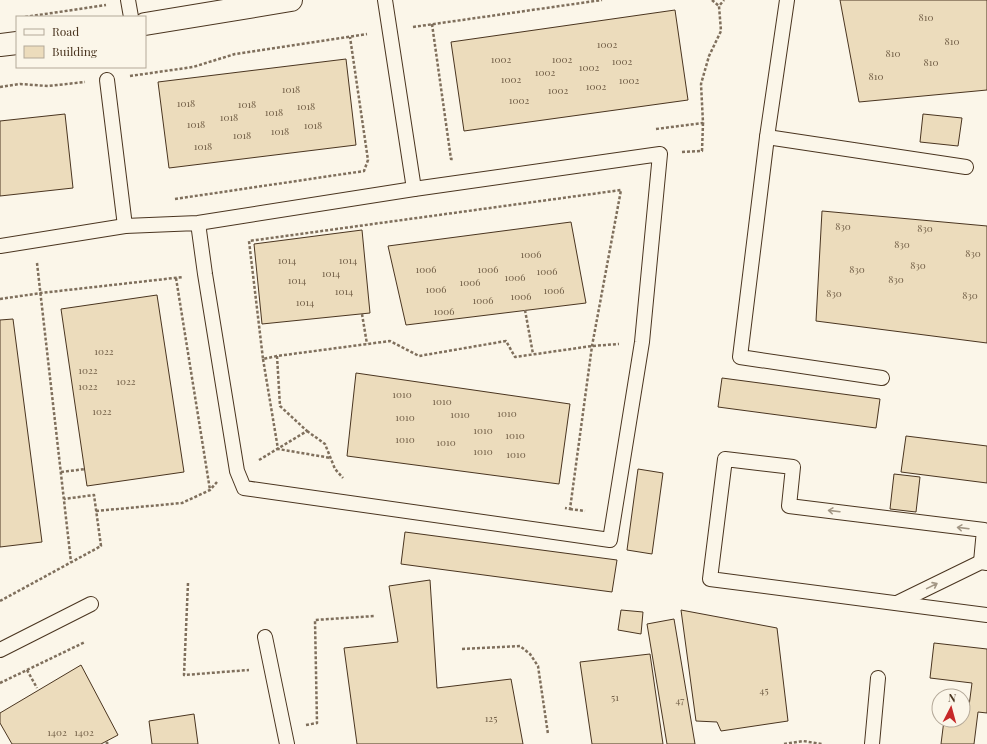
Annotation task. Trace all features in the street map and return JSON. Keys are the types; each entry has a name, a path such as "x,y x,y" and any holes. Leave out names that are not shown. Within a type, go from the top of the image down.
{"street":[{"path":"146,24 291,0"},
{"path":"0,45 16,43"}],"lane":[{"path":"385,0 414,189"},
{"path":"787,0 767,137 740,357 882,378"},
{"path":"128,1 131,16"},
{"path":"107,80 126,226"},
{"path":"767,137 966,167"},
{"path":"0,246 126,226 198,223 414,189 660,154 642,342 610,540 244,488 237,471 198,223"},
{"path":"897,603 984,562 984,530 790,506 794,467 724,459 710,579 987,615"},
{"path":"0,650 91,604"},
{"path":"265,637 285,737"},
{"path":"872,744 878,678"}],"path":[{"path":"0,87 20,84 48,86 107,80 193,67 235,54 602,0"},
{"path":"712,0 719,6"},
{"path":"660,154 702,151 701,84 710,56 721,31 719,6 724,0"},
{"path":"30,16 128,1"},
{"path":"432,24 451,159 459,158"},
{"path":"169,200 364,171 368,160 350,37"},
{"path":"655,129 702,123"},
{"path":"278,449 263,359 250,241 621,190 592,346 570,509"},
{"path":"35,240 71,562"},
{"path":"0,299 205,274"},
{"path":"176,278 210,490"},
{"path":"525,310 533,354"},
{"path":"362,314 367,344"},
{"path":"263,359 390,341 419,356 506,341 515,357 592,346 642,342"},
{"path":"277,356 280,406 307,431 325,444 335,469 346,481"},
{"path":"259,460 307,431"},
{"path":"278,449 331,458"},
{"path":"61,472 85,469"},
{"path":"96,512 182,503 210,490 217,481"},
{"path":"0,601 101,546 94,495 64,499"},
{"path":"562,508 585,511"},
{"path":"188,583 184,675 272,668"},
{"path":"285,737 317,723 315,620 375,616"},
{"path":"0,683 85,642"},
{"path":"462,649 520,646 530,654 538,666 548,734"},
{"path":"28,670 37,688"},
{"path":"784,744 803,741 822,744"}],"building":[{"path":"840,0 987,0 987,90 859,102"},
{"path":"675,10 688,100 464,131 451,42"},
{"path":"346,59 356,145 169,168 158,82"},
{"path":"65,114 73,188 0,196 0,121"},
{"path":"923,114 962,118 958,146 920,142"},
{"path":"822,211 987,226 987,343 816,321"},
{"path":"571,222 586,303 406,325 388,246"},
{"path":"362,230 370,313 262,324 254,244"},
{"path":"157,295 184,472 87,486 61,309"},
{"path":"13,319 42,542 0,547 0,320"},
{"path":"356,373 570,404 559,484 347,456"},
{"path":"722,378 880,399 876,428 718,407"},
{"path":"906,436 987,446 987,483 901,472"},
{"path":"638,469 663,473 652,554 627,550"},
{"path":"894,474 920,477 916,512 890,509"},
{"path":"405,532 617,560 612,592 401,564"},
{"path":"430,580 437,688 511,679 523,744 357,744 344,648 398,642 389,586"},
{"path":"621,610 643,612 641,634 618,630"},
{"path":"681,610 777,628 788,721 721,731 717,722 696,721"},
{"path":"674,619 695,744 667,744 647,624"},
{"path":"934,643 987,649 987,713 978,712 974,744 941,744 943,728 971,728 972,683 930,678"},
{"path":"650,654 663,744 592,744 580,662"},
{"path":"81,665 118,735 101,744 12,744 0,723 0,713"},
{"path":"194,714 198,744 152,744 149,721"}]}
